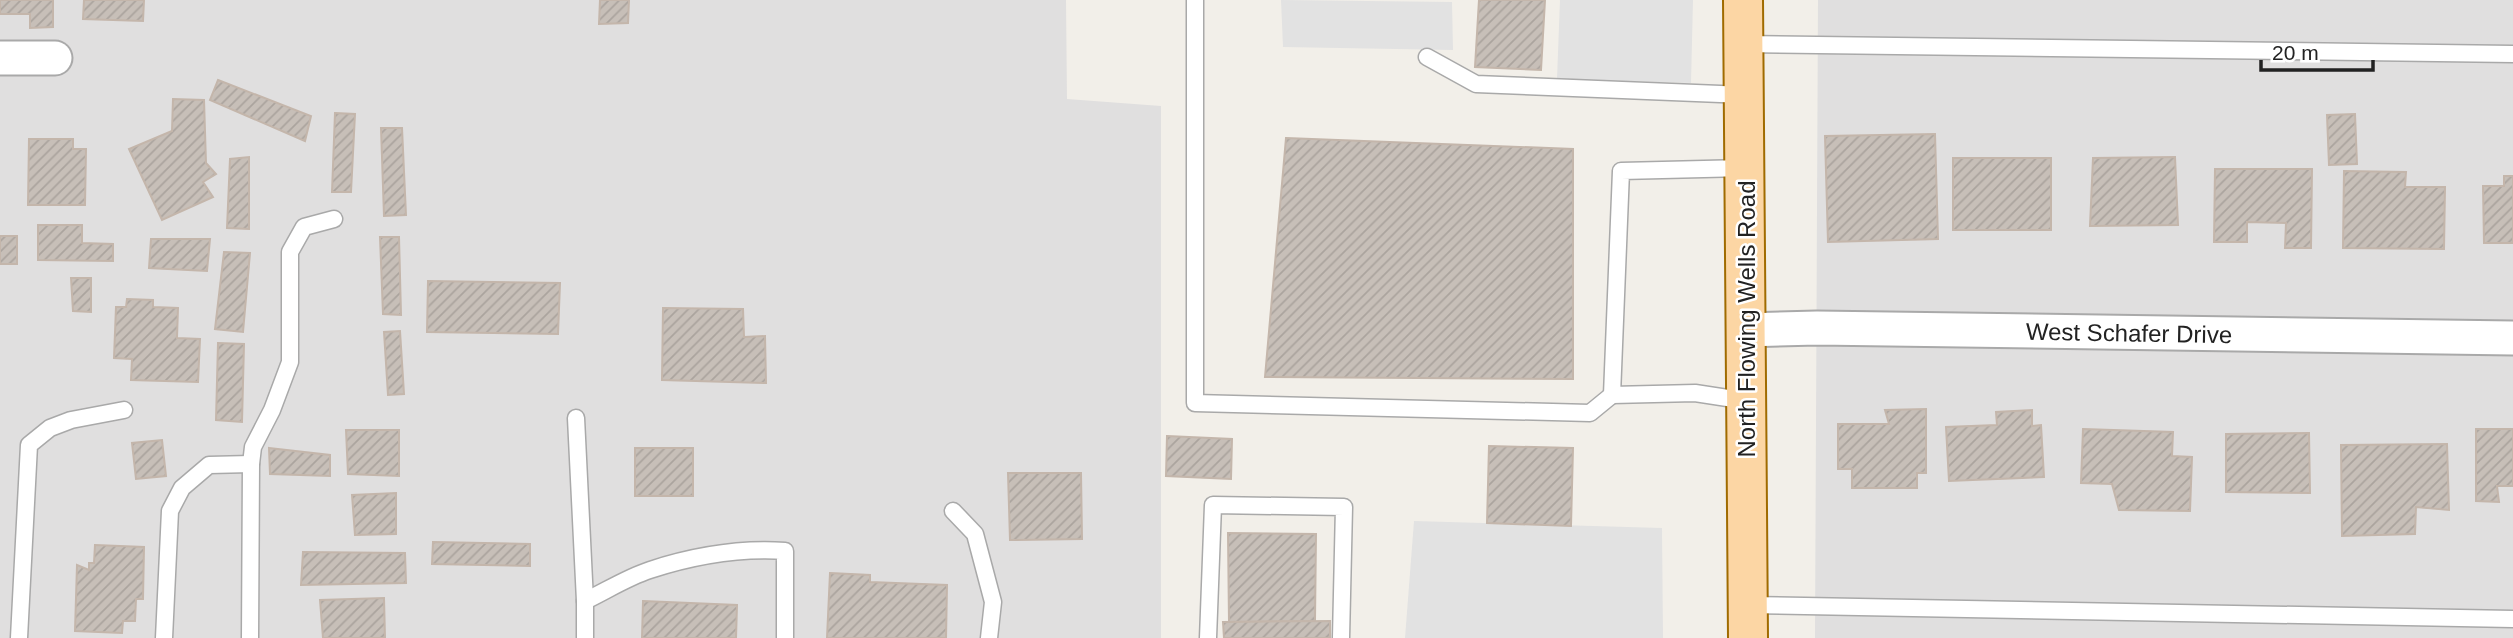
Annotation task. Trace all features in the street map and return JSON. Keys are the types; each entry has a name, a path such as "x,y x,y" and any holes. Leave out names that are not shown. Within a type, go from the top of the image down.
{"main road":[{"name":"North Flowing Wells Road","path":"1743,0 1748,621"}],"street":[{"path":"0,58 55,58"},
{"name":"West Schafer Drive","path":"1745,330 1817,328 2513,338"}],"lane":[{"path":"1195,0 1195,403 1590,414 1612,395 1695,393 1747,401"},
{"path":"1743,44 2513,54"},
{"path":"1427,57 1476,84 1745,95"},
{"path":"1612,395 1620,171 1745,167"},
{"path":"250,638 251,464 253,447 272,410 290,362 290,251 304,227 334,219"},
{"path":"19,638 29,444 50,428 71,420 124,410"},
{"path":"576,418 586,601 585,638"},
{"path":"164,638 170,511 182,488 209,465 251,464"},
{"path":"1208,638 1213,505 1344,508 1341,638"},
{"path":"953,511 975,534 993,602 989,638"},
{"path":"586,601 648,570 753,549 785,551 785,638"},
{"path":"1748,621 2513,620"}],"shaded area":[{"path":"0,0 1066,0 1067,99 1161,106 1161,638 0,638"},
{"path":"1281,0 1452,2 1453,50 1283,47"},
{"path":"1560,0 1693,0 1691,83 1557,79"},
{"path":"1818,0 2513,0 2513,638 1815,638"},
{"path":"1414,521 1662,528 1663,638 1405,638"}],"building":[{"path":"0,0 53,0 53,27 30,28 30,14 0,14"},
{"path":"84,0 144,0 143,21 83,19"},
{"path":"600,0 629,0 628,23 599,24"},
{"path":"1479,0 1545,0 1541,70 1475,67"},
{"path":"218,80 311,116 305,141 210,100"},
{"path":"173,99 204,100 206,163 216,174 203,182 213,197 162,220 129,149 172,131"},
{"path":"335,113 355,114 351,192 332,192"},
{"path":"2355,114 2357,164 2329,165 2327,115"},
{"path":"381,128 402,128 406,215 384,216"},
{"path":"1935,134 1938,239 1828,242 1825,136"},
{"path":"1286,138 1573,149 1573,379 1265,377"},
{"path":"29,139 73,139 73,149 86,149 85,205 28,205"},
{"path":"249,157 249,229 227,228 230,159"},
{"path":"2175,157 2178,225 2090,226 2093,158"},
{"path":"1953,158 2051,158 2051,230 1953,230"},
{"path":"2215,169 2312,169 2311,248 2285,248 2286,223 2247,222 2247,242 2214,242"},
{"path":"2344,171 2406,172 2405,187 2445,187 2444,249 2343,248"},
{"path":"2504,176 2513,176 2513,243 2484,243 2483,186 2504,186"},
{"path":"38,225 82,225 82,243 113,244 113,261 38,260"},
{"path":"0,236 17,236 17,264 0,264"},
{"path":"380,237 399,237 401,315 383,314"},
{"path":"151,239 210,239 207,271 149,268"},
{"path":"224,252 250,253 243,332 215,329"},
{"path":"71,278 91,278 91,312 73,311"},
{"path":"428,281 560,283 558,334 427,332"},
{"path":"127,299 153,300 153,307 178,308 177,338 200,339 198,382 131,380 132,359 114,358 116,307 126,307"},
{"path":"663,308 743,309 744,337 765,336 766,383 662,380"},
{"path":"400,331 404,394 388,395 384,332"},
{"path":"218,343 244,344 242,422 216,420"},
{"path":"1926,409 1926,473 1917,473 1917,488 1852,488 1852,469 1838,469 1838,424 1889,424 1885,410"},
{"path":"2032,410 2032,426 2041,425 2044,477 1949,481 1946,427 1997,425 1996,412"},
{"path":"2083,429 2173,432 2172,456 2192,457 2190,511 2119,510 2112,484 2081,483"},
{"path":"2476,429 2513,429 2513,486 2497,486 2499,502 2476,501"},
{"path":"346,430 399,430 399,476 348,474"},
{"path":"2309,433 2310,493 2226,492 2226,434"},
{"path":"1167,436 1232,439 1231,479 1166,476"},
{"path":"162,440 166,476 136,479 132,443"},
{"path":"2447,444 2449,510 2416,507 2415,534 2342,536 2341,445"},
{"path":"1489,446 1573,448 1571,526 1487,523"},
{"path":"269,448 330,455 330,476 270,474"},
{"path":"635,448 693,448 693,496 635,496"},
{"path":"1008,473 1081,473 1082,539 1010,540"},
{"path":"396,493 396,534 355,535 352,495"},
{"path":"1228,533 1316,534 1315,621 1229,622"},
{"path":"433,542 530,544 530,566 432,564"},
{"path":"95,545 144,547 143,599 136,599 135,621 123,621 122,633 75,631 77,565 89,570 89,563 94,563"},
{"path":"303,552 405,553 406,583 301,585"},
{"path":"830,573 870,575 870,582 947,585 946,638 827,638"},
{"path":"384,598 385,638 323,638 320,600"},
{"path":"643,601 737,605 736,638 642,638"},
{"path":"1330,621 1330,638 1224,638 1223,622"}]}
